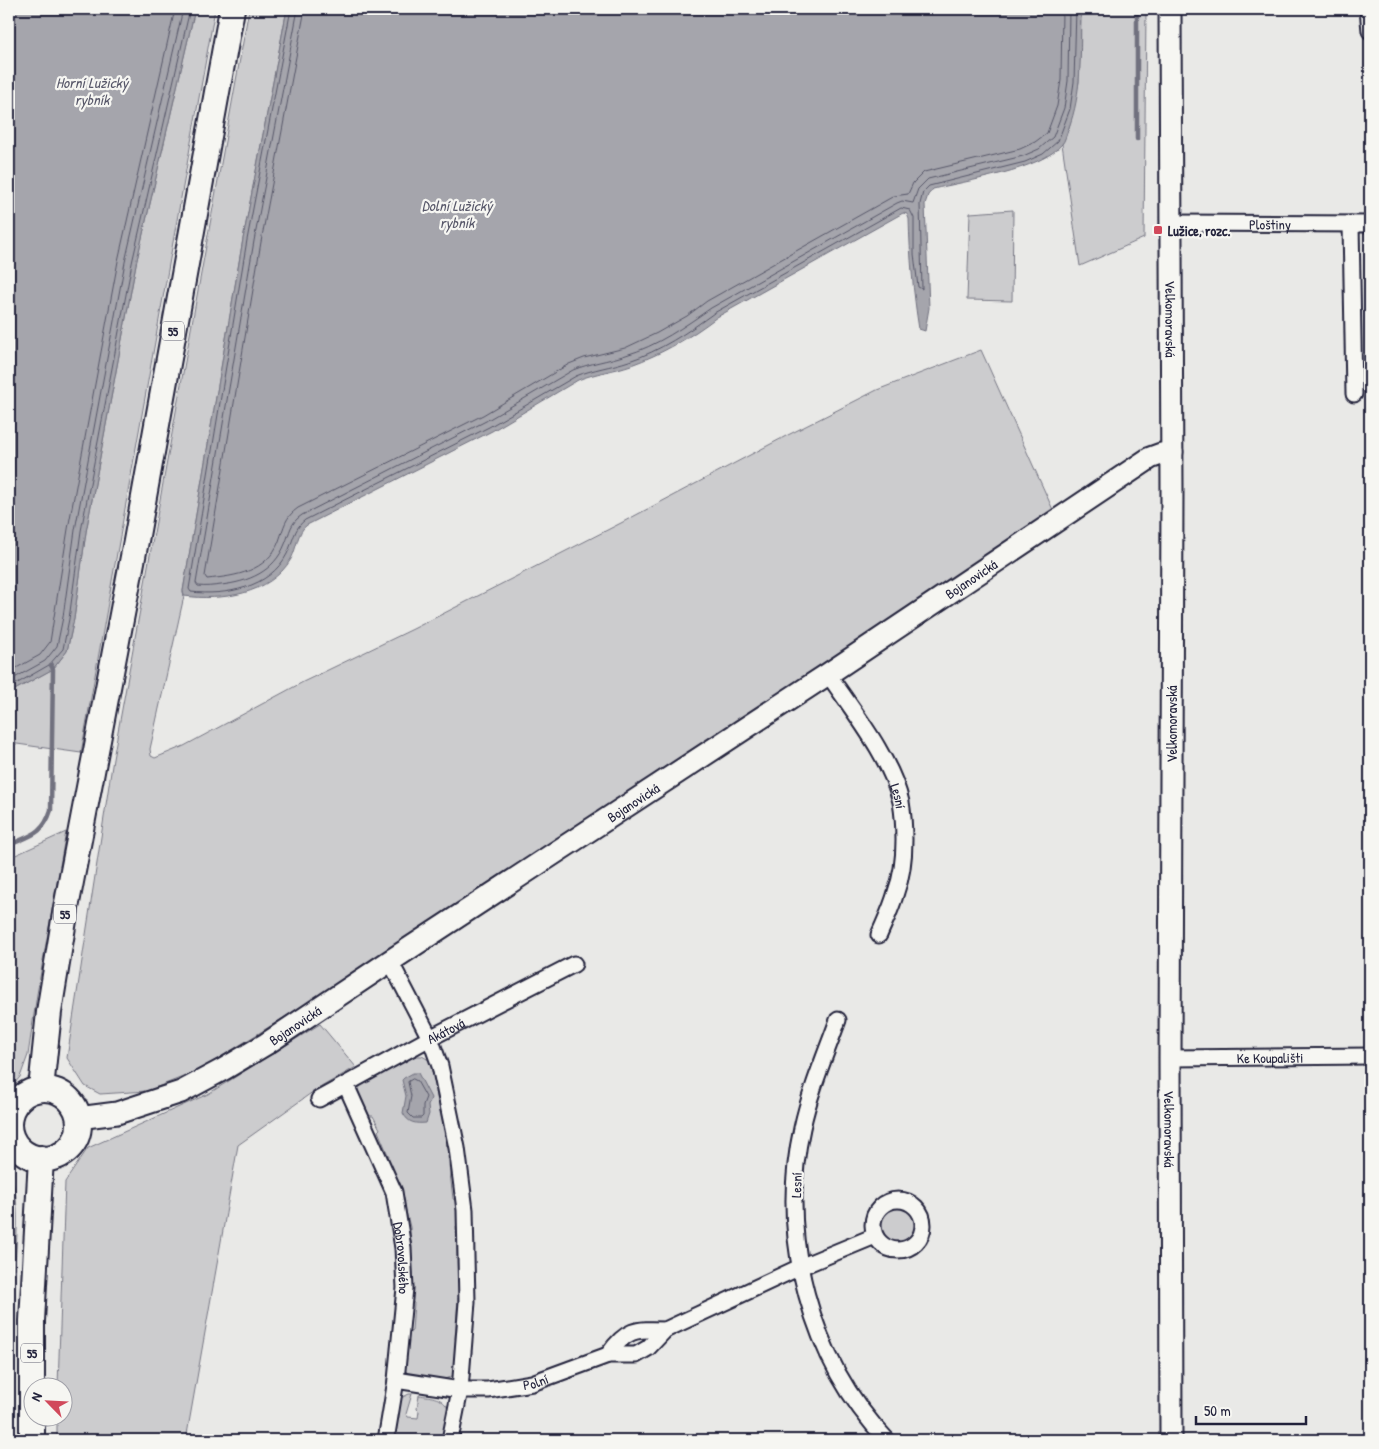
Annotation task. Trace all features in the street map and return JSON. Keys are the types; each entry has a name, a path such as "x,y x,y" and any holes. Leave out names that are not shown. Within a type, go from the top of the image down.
{"main road":[{"name":"55","path":"41,1089 49,1012 66,908 136,541 232,9"},
{"path":"41,1089 54,1090 64,1095 73,1104 78,1118 79,1127 76,1138 69,1148 60,1156 48,1159 27,1154 19,1148 12,1139 9,1129 13,1108 20,1099 30,1092 41,1089"},
{"name":"55","path":"32,1440 33,1312 41,1158"}],"street":[{"name":"Velkomoravská","path":"1170,9 1172,452 1171,1440"},
{"path":"1368,9 1370,31"},
{"name":"Ploštiny","path":"1170,223 1370,224"},
{"path":"1351,224 1354,394"},
{"name":"Bojanovická","path":"78,1118 117,1113 166,1097 196,1084 266,1044 828,674 1150,458 1172,452"},
{"name":"Lesní","path":"828,674 878,750 894,780 900,801 904,824 904,851 901,871 897,892 879,935"},
{"path":"390,961 430,1038 440,1066 458,1148 465,1210 467,1302 460,1390 450,1440"},
{"name":"Akátová","path":"319,1100 430,1038 574,964"},
{"name":"Lesní","path":"838,1020 813,1087 802,1129 796,1175 795,1224 800,1267 821,1339 846,1388 887,1440"},
{"name":"Ke Koupališti","path":"1170,1058 1370,1056"},
{"name":"Dobrovolského","path":"346,1085 394,1192 403,1248 405,1288 396,1380 386,1440"},
{"path":"800,1267 875,1236"},
{"name":"Polní","path":"396,1380 460,1390 488,1390 532,1384 608,1355 636,1355 648,1348 665,1330 800,1267"},
{"name":"Polní","path":"608,1355 621,1338 628,1333 642,1329 665,1330"}],"shaded area":[{"path":"195,9 215,9 81,753 10,743 9,693 53,669 67,651 74,619 86,532 136,264"},
{"path":"249,9 287,9 243,239 183,591 184,596 150,749 151,756 155,758 184,746 303,682 413,629 877,390 981,350 1054,512 314,999 198,1071 147,1091 100,1094 85,1086 67,1058 113,759"},
{"path":"1081,9 1146,9 1144,238 1080,266 1062,144 1069,128 1079,82"},
{"path":"1013,210 1012,301 967,300 970,213"},
{"path":"66,832 28,1055 20,1077 9,1090 9,858"},
{"path":"320,1024 356,1067 314,1091 238,1145 186,1440 57,1440 57,1426 72,1426 72,1376 58,1376 65,1182 88,1148 208,1094"},
{"path":"412,1056 422,1056 434,1063 438,1089 436,1092 447,1147 451,1148 452,1154 448,1156 453,1199 458,1201 459,1224 456,1226 458,1283 462,1286 458,1298 455,1339 458,1341 456,1368 453,1375 449,1378 435,1380 419,1378 407,1372 404,1368 406,1334 412,1331 414,1303 410,1301 411,1278 413,1274 410,1227 399,1184 396,1182 387,1160 389,1157 378,1131 380,1129 373,1116 365,1116 356,1093 362,1084"},
{"path":"9,1171 17,1206 17,1226 9,1330"},
{"path":"902,1204 910,1207 916,1213 919,1225 916,1237 910,1243 894,1246 886,1243 880,1237 877,1221 880,1213 886,1207"},
{"path":"9,1374 10,1398 11,1440 9,1440"},
{"path":"412,1394 406,1414 408,1417 418,1418 419,1395 437,1398 447,1406 449,1410 443,1440 396,1440 395,1433 391,1431 399,1399"}],"water":[{"name":"Horní Lužický rybník","path":"9,9 195,9 136,264 86,532 74,619 67,651 53,669 9,693"},
{"name":"Dolní Lužický rybník","path":"287,9 1081,9 1078,86 1073,116 1065,140 1052,153 1021,168 933,189 928,195 925,204 929,308 925,331 919,329 912,274 909,219 907,214 903,213 717,317 687,338 665,350 643,361 578,380 492,431 307,525 299,536 291,559 282,571 271,581 258,588 229,596 184,596 183,591 243,239"},
{"path":"413,1073 418,1073 431,1098 426,1123 412,1122 403,1113 406,1096 402,1080"}],"waterway":[{"path":"1137,9 1137,139"},
{"path":"9,845 30,836 40,829 51,810 53,669 51,665"}],"place":[{"name":"Lužice, rozc.","path":"1158,230"}]}
